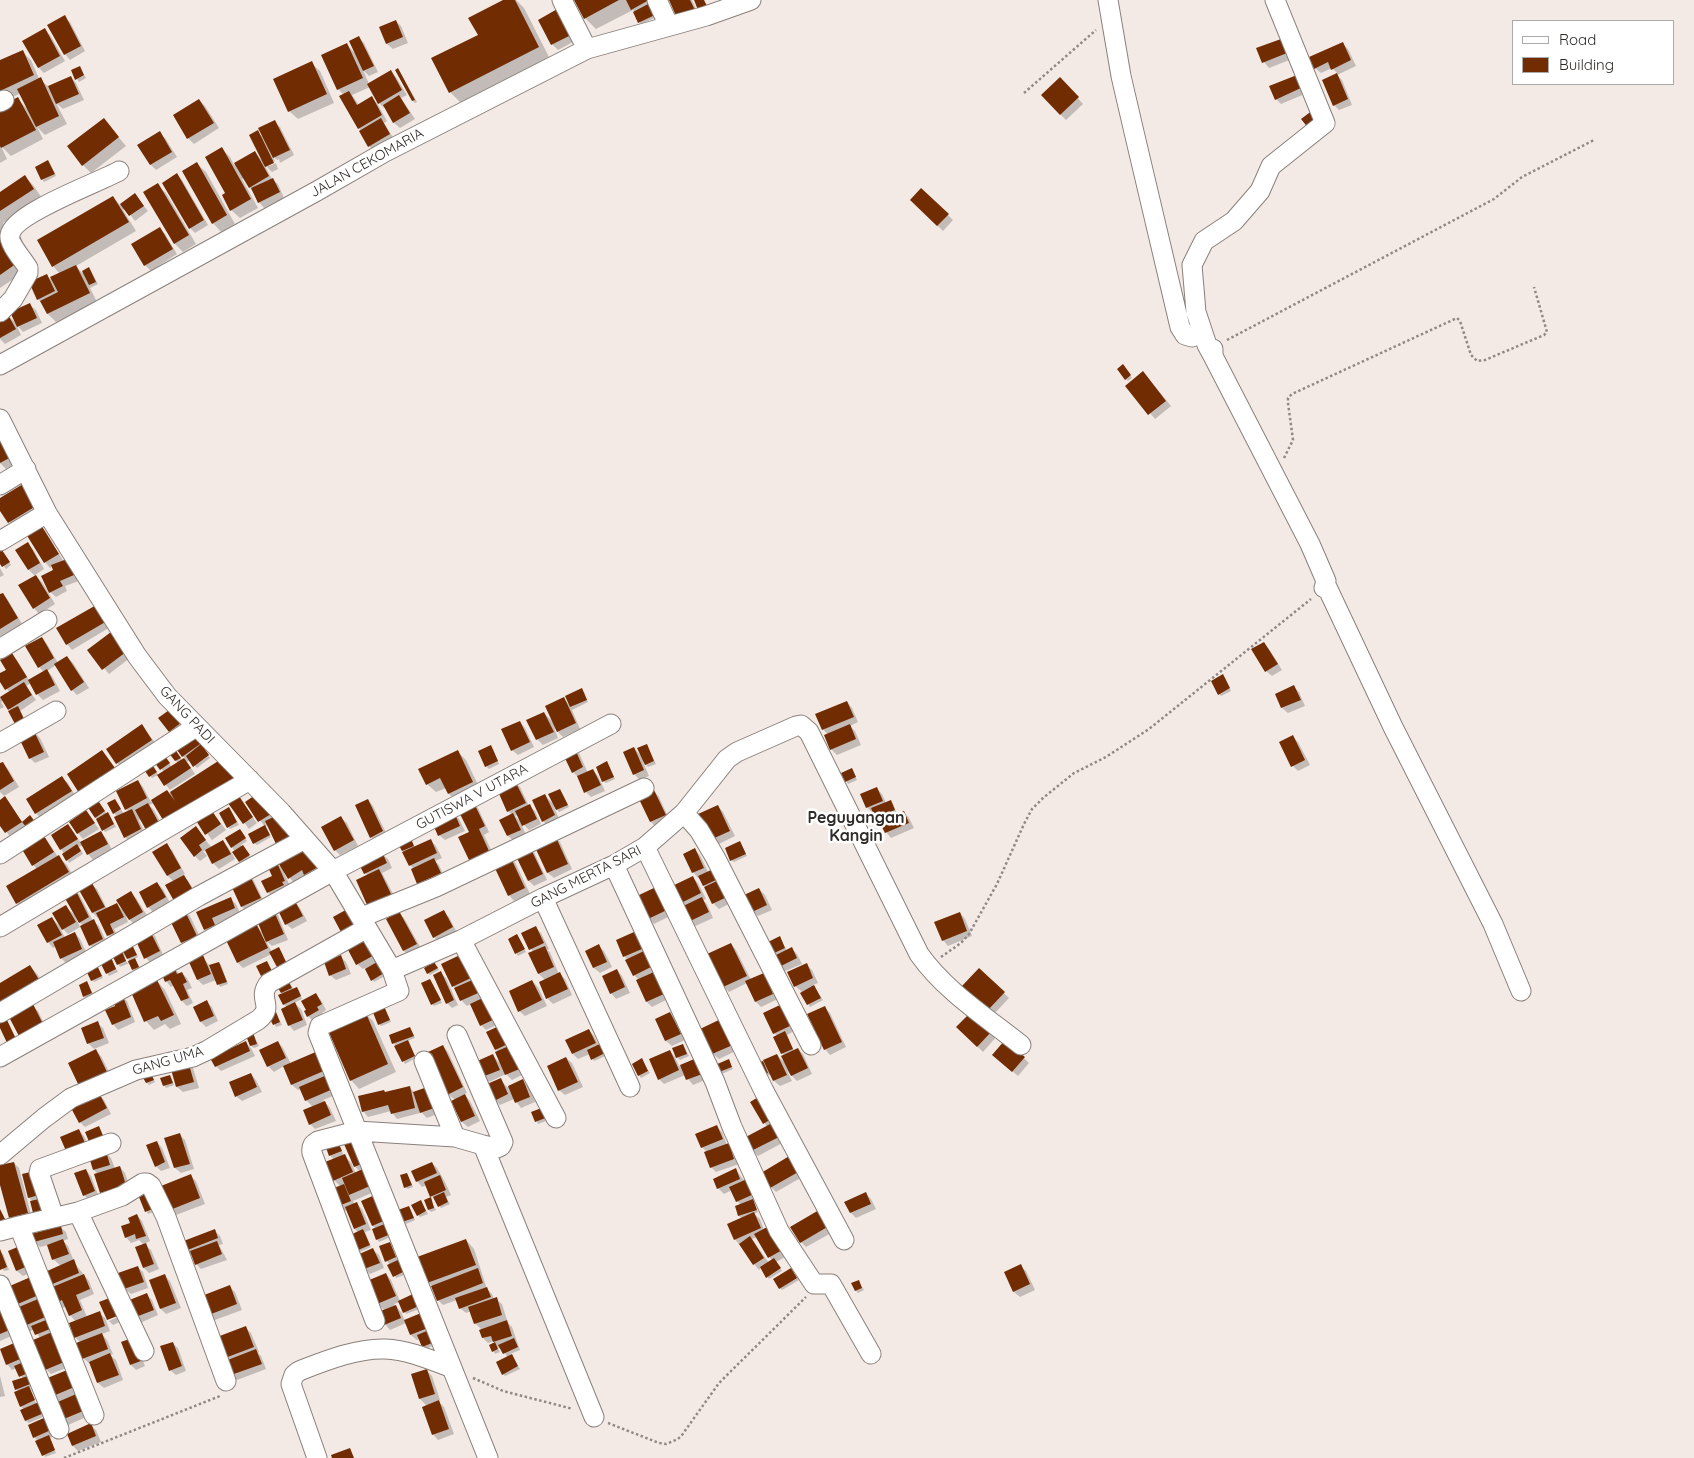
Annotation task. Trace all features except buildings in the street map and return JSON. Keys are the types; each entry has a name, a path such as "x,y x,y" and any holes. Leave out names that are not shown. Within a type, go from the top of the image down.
{"street":[{"path":"562,0 587,48"},
{"path":"658,0 669,26"},
{"name":"JALAN CEKOMARIA","path":"0,365 384,152 587,48 706,16 748,0"},
{"path":"1276,0 1325,124 1272,166 1260,191 1234,221 1204,241 1192,265 1196,312 1210,346 1310,544 1324,577 1325,587 1393,727 1494,924 1521,992"},
{"path":"1109,9 1134,132 1180,327 1185,335 1210,346"},
{"path":"0,312 13,299 28,273 28,268 10,240 9,234 13,228 56,199 119,171"},
{"name":"GANG PADI","path":"0,420 47,513 137,656 167,696 250,780 333,871 392,970 400,990 320,1026 317,1030 357,1131"},
{"path":"0,485 26,469"},
{"path":"0,542 47,513"},
{"path":"0,649 46,620"},
{"path":"0,743 56,711"},
{"name":"GUTISWA V UTARA","path":"0,1057 333,871 611,724"},
{"name":"GANG MERTA SARI","path":"392,970 461,940 543,898 614,865 645,847 684,813 728,759 737,752 802,725 809,732 919,954 946,986 1021,1045"},
{"path":"0,854 194,728"},
{"path":"0,927 250,780"},
{"path":"364,923 644,788"},
{"path":"684,813 699,830 715,857 811,1045"},
{"path":"0,1013 199,896 305,839"},
{"path":"645,847 764,1091 844,1240"},
{"path":"614,865 715,1082 732,1127 779,1231 814,1284 831,1284 871,1354"},
{"path":"543,898 630,1086"},
{"name":"GANG UMA","path":"0,1155 71,1098 136,1070 193,1057 258,1020 265,1015 267,1010 264,994 269,983 364,923"},
{"path":"461,940 556,1118"},
{"path":"375,1322 312,1153 313,1144 357,1131 455,1137 497,1148 502,1146 503,1142 457,1035"},
{"path":"424,1062 455,1137"},
{"path":"357,1131 488,1458"},
{"path":"54,1217 40,1169 111,1144"},
{"path":"483,1145 594,1417"},
{"path":"0,1230 78,1212 122,1196 143,1183 147,1183 151,1186 166,1217 226,1381"},
{"path":"78,1212 144,1350"},
{"path":"19,1226 94,1415"},
{"path":"0,1286 59,1429"},
{"path":"317,1458 291,1384 294,1375 299,1371 346,1355 384,1349 411,1354 452,1368"}],"path":[{"path":"1024,93 1109,9"},
{"path":"1210,346 1494,198 1522,177 1594,140"},
{"path":"1276,475 1293,440 1288,403 1288,398 1292,394 1457,318 1460,321 1471,355 1477,360 1485,360 1544,334 1546,332 1534,287"},
{"path":"926,964 951,951 969,934 998,884 1032,809 1042,798 1074,773 1106,757 1149,729 1325,587"},
{"path":"452,1368 503,1391 580,1411 659,1443 666,1444 678,1439 720,1383 812,1291 814,1284"},
{"path":"64,1458 221,1395 227,1391 226,1381"}],"district":[{"name":"Peguyangan Kangin","path":"856,827"}]}
